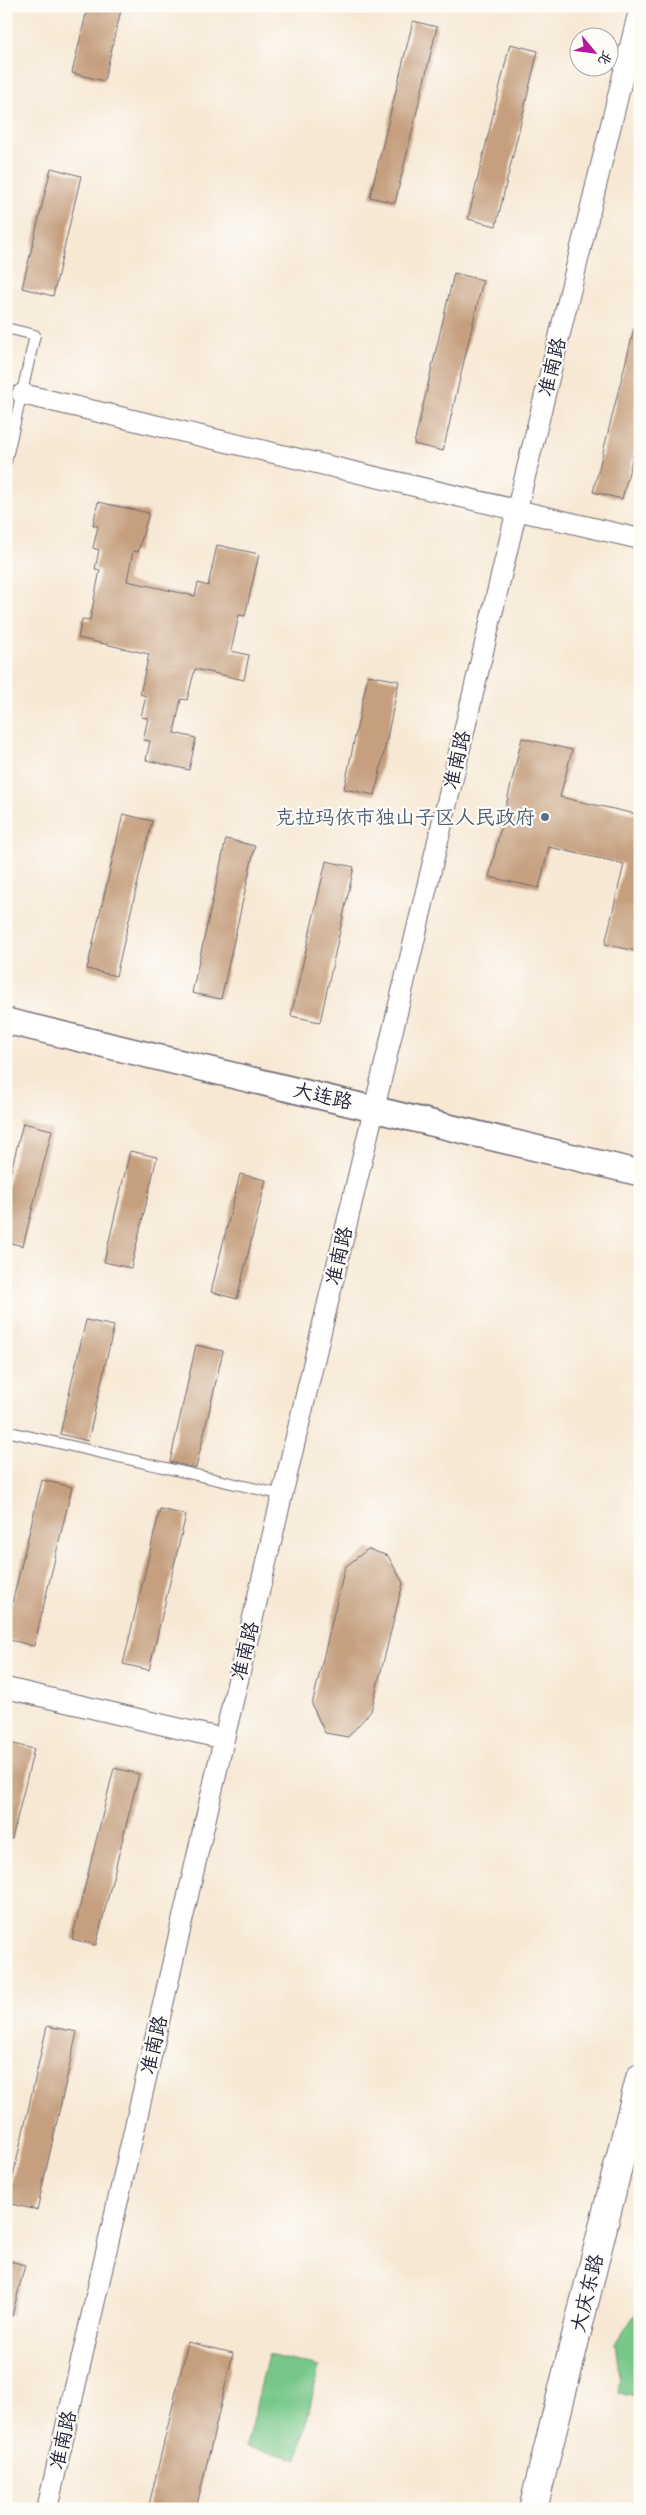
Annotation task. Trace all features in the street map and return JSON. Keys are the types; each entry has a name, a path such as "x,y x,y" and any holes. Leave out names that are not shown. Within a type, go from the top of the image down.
{"main road":[{"name":"大庆东路","path":"533,2509 640,2078"}],"street":[{"name":"准南路","path":"48,2509 224,1739 373,1108 640,6"},
{"path":"22,394 640,539"},
{"name":"大连路","path":"6,1022 640,1173"},
{"path":"6,1688 224,1739"}],"lane":[{"path":"6,328 35,335 6,462"},
{"path":"6,1431 283,1495"}],"green space":[{"path":"640,2300 640,2398 618,2393 620,2376 615,2344 638,2310"},
{"path":"268,2355 319,2367 298,2459 246,2447"}],"building":[{"path":"88,6 122,6 104,81 72,73"},
{"path":"413,21 437,27 395,203 370,197"},
{"path":"510,44 538,51 496,226 468,219"},
{"path":"51,168 81,176 53,296 22,288"},
{"path":"454,273 483,280 443,451 414,444"},
{"path":"634,329 640,330 640,429 622,499 593,492"},
{"path":"98,502 149,513 138,552 133,551 127,581 195,596 198,583 208,586 217,545 259,554 245,616 239,615 231,651 249,655 244,680 195,669 187,700 181,699 174,733 196,738 189,770 146,760 150,741 143,740 148,718 141,717 146,696 140,694 149,654 78,638 82,619 90,620 100,570 95,569 99,550 93,548 98,526 93,525"},
{"path":"368,675 399,681 375,795 344,789"},
{"path":"522,738 572,750 560,797 640,815 640,952 605,944 624,864 549,847 539,888 489,877"},
{"path":"123,814 152,821 116,976 87,969"},
{"path":"226,839 255,846 221,999 192,993"},
{"path":"326,861 354,867 320,1022 291,1016"},
{"path":"23,1123 52,1130 23,1246 6,1242 6,1191"},
{"path":"130,1151 157,1157 131,1268 104,1262"},
{"path":"240,1174 266,1180 237,1299 211,1292"},
{"path":"86,1320 114,1326 88,1441 60,1434"},
{"path":"196,1345 223,1351 196,1468 170,1462"},
{"path":"42,1480 72,1487 34,1646 6,1639 6,1628"},
{"path":"160,1509 186,1515 149,1670 123,1664"},
{"path":"368,1549 388,1556 403,1583 371,1711 348,1737 325,1733 312,1705 345,1567"},
{"path":"6,1742 34,1749 12,1839 6,1838"},
{"path":"114,1768 139,1774 96,1945 72,1939"},
{"path":"47,2026 77,2032 37,2210 7,2203"},
{"path":"6,2260 25,2265 12,2316 6,2315"},
{"path":"188,2342 233,2353 196,2509 148,2509"}],"place":[{"name":"克拉玛依市独山子区人民政府","path":"545,817"}]}
